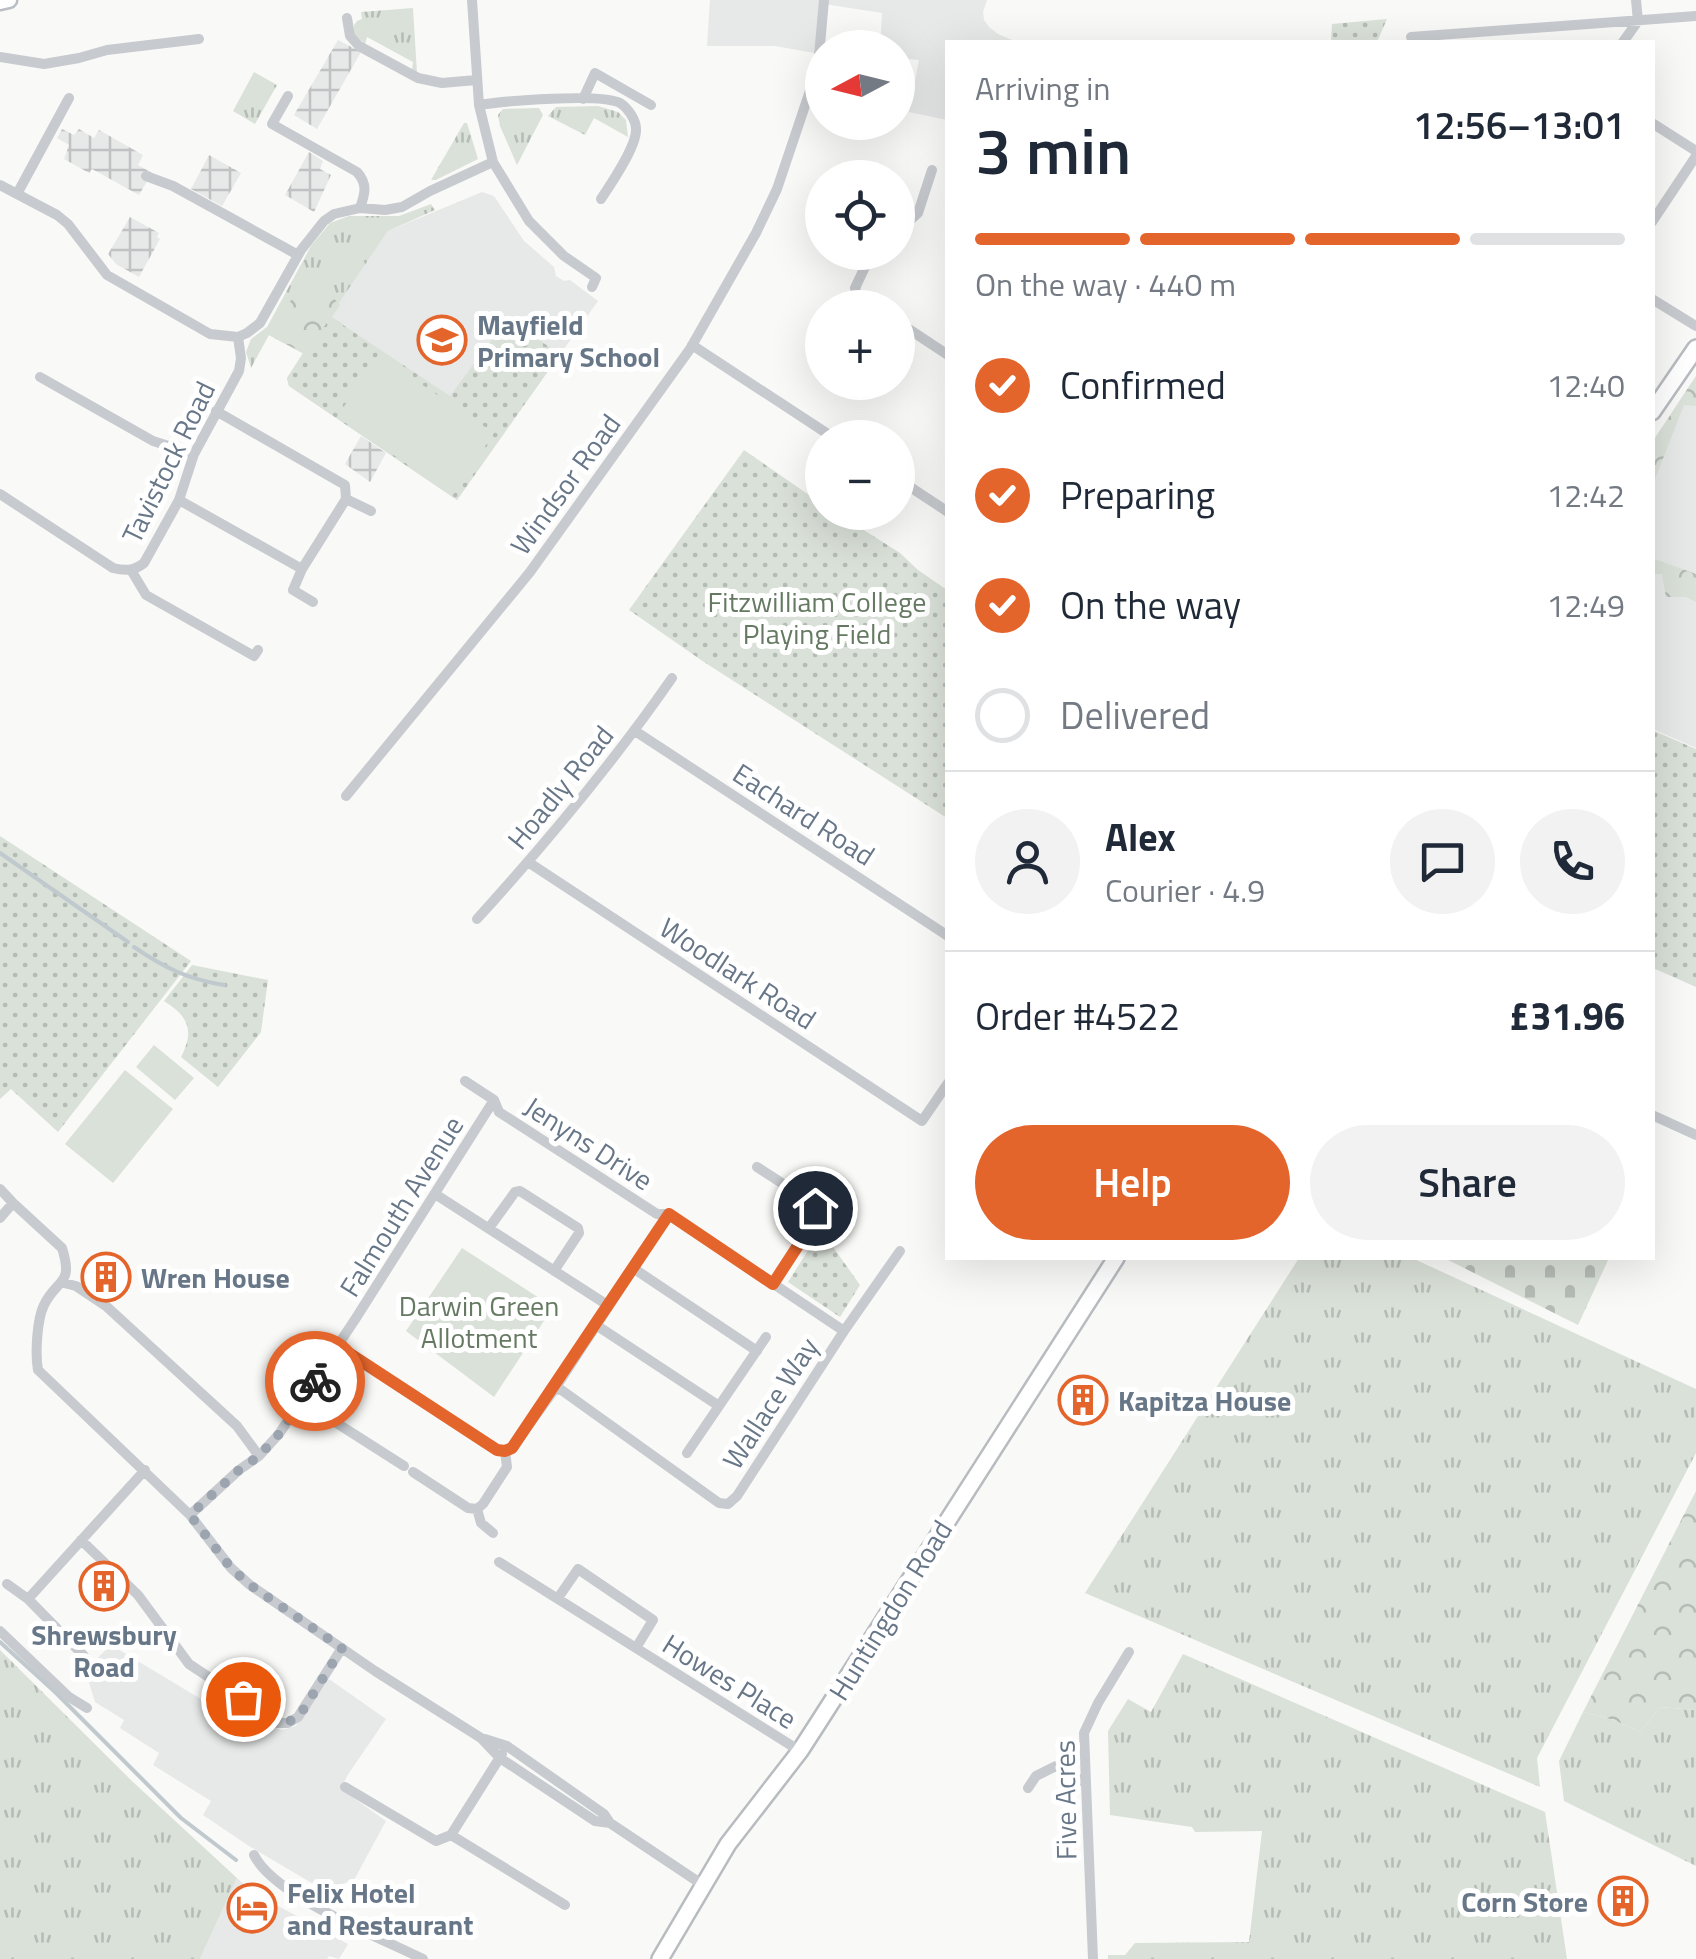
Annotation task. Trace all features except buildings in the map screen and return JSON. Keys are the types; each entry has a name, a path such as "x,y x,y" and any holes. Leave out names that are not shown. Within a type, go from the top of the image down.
{"main road":[{"path":"0,2 8,0"},
{"path":"1655,408 1696,348"},
{"name":"Huntingdon Road","path":"660,1959 734,1835 800,1751 1115,1260"}],"street":[{"path":"472,0 479,105 494,162 529,221 564,256 596,278 592,286"},
{"name":"Windsor Road","path":"346,796 530,572 692,344 777,189 818,68 824,0"},
{"path":"1625,40 1638,21 1636,0"},
{"path":"1411,37 1696,16"},
{"path":"347,18 350,36 360,46 418,78 442,82 476,80"},
{"path":"0,56 44,64 107,50 199,39"},
{"path":"583,99 595,73 651,105"},
{"path":"288,96 272,124 357,172 365,186 360,208"},
{"path":"17,194 70,98"},
{"path":"479,105 583,99 619,103 633,117 636,128 632,146 601,199"},
{"path":"1655,125 1696,153 1655,217"},
{"path":"0,185 68,224 107,275 210,334 238,337 260,324 298,254 334,214 360,208 402,207 494,162"},
{"path":"915,216 932,170"},
{"path":"146,176 173,186 298,254"},
{"path":"1655,300 1696,326"},
{"path":"915,333 945,353"},
{"name":"Tavistock Road","path":"0,494 113,568 131,570 144,562 179,500 194,454 240,366 238,337"},
{"path":"692,344 807,420"},
{"path":"40,377 152,441 194,454"},
{"path":"216,411 346,485 346,499 294,590 313,602"},
{"path":"915,490 945,510"},
{"path":"346,499 371,511"},
{"path":"179,500 302,570"},
{"path":"131,570 146,595 254,656 258,650"},
{"name":"Hoadly Road","path":"478,919 636,731 672,678"},
{"name":"Eachard Road","path":"636,731 945,934"},
{"name":"Woodlark Road","path":"528,862 922,1121 945,1087"},
{"name":"Jenyns Drive","path":"465,1082 494,1100 499,1112 657,1214 669,1214 844,1331"},
{"name":"Falmouth Avenue","path":"190,1515 279,1434 494,1100"},
{"path":"1655,1116 1696,1136"},
{"path":"757,1167 815,1208 814,1221 773,1284"},
{"path":"0,1189 62,1248 67,1269 64,1282 46,1300 41,1312 38,1370 190,1515 231,1568 342,1648 482,1738 507,1746 604,1814 610,1823 703,1885"},
{"path":"489,1228 515,1192 578,1228 554,1271"},
{"path":"435,1194 609,1306"},
{"path":"0,1218 13,1203"},
{"path":"338,1346 497,1450 505,1451 512,1448 554,1390 669,1214"},
{"name":"Wallace Way","path":"554,1390 568,1394 719,1503 728,1504 900,1251"},
{"path":"634,1268 757,1351"},
{"path":"64,1282 106,1306 237,1426 259,1456"},
{"path":"596,1325 719,1406"},
{"path":"686,1453 766,1337"},
{"path":"302,1400 468,1508 477,1509 483,1504 507,1467 505,1451"},
{"path":"28,1599 145,1470"},
{"path":"477,1509 481,1523 493,1533"},
{"path":"81,1540 138,1595 189,1664 278,1722 298,1718 342,1648"},
{"name":"Howes Place","path":"499,1562 800,1751"},
{"name":"Howes Place","path":"558,1598 578,1570 654,1620 636,1648"},
{"path":"7,1584 28,1599 84,1656"},
{"path":"0,1631 68,1697 87,1708"},
{"name":"Five Acres","path":"1092,1959 1084,1733 1130,1652"},
{"path":"482,1738 500,1758 595,1821 610,1823"},
{"path":"344,1787 436,1841 452,1835 507,1746"},
{"path":"1028,1788 1036,1776 1056,1766 1084,1782"},
{"path":"452,1835 564,1905"},
{"path":"254,1855 260,1867 313,1904 424,1959"}],"shaded area":[{"path":"710,0 987,0 984,20 998,34 1012,40 945,40 945,120 915,113 919,60 915,60 915,30 881,30 882,13 824,4 822,30 805,30 805,51 775,46 707,46"},
{"path":"338,40 361,52 317,129 294,115"},
{"path":"62,129 74,135 79,129 94,138 99,130 143,155 138,165 152,173 139,195 92,169 89,173 64,159 69,145 57,138"},
{"path":"309,152 323,161 320,169 331,175 314,212 285,195"},
{"path":"209,155 241,173 222,206 191,189"},
{"name":"Mayfield Primary School","path":"482,192 494,196 524,241 554,267 556,276 570,280 598,301 457,500 289,386 287,378 388,231"},
{"path":"130,217 159,233 160,239 139,277 116,264 108,254"},
{"path":"1696,376 1696,748 1655,730 1655,438"},
{"path":"361,436 386,453 370,482 345,464"},
{"path":"111,1645 201,1699 207,1689 274,1728 296,1726 329,1679 386,1719 341,1789 386,1821 354,1880 322,1889 203,1815 211,1801 153,1765 159,1753 120,1728 124,1720 95,1702 85,1670"},
{"name":"Felix Hotel and Restaurant","path":"237,1878 251,1891 348,1944 339,1959 200,1959"}],"green space":[{"path":"413,8 417,73 412,70 413,62 367,37 365,44 354,34 354,25 362,19 361,12"},
{"path":"1387,19 1378,40 1331,40 1332,24"},
{"path":"254,72 277,85 255,124 233,111"},
{"path":"598,106 618,112 626,120 628,137 594,118 585,135 548,116 556,107"},
{"path":"539,108 543,115 517,165 498,115 503,109"},
{"path":"464,123 478,159 431,180"},
{"path":"431,204 435,210 388,231 304,354 269,335 251,368 246,352 251,339 267,327 311,246 330,223 349,216 399,216"},
{"path":"300,286 312,295 327,291 340,305 332,317 343,324 289,386 287,378 303,353 269,335"},
{"path":"331,317 450,396 507,319 560,354 457,500 289,386 287,378"},
{"path":"378,355 494,433 453,495 337,417"},
{"path":"1696,376 1696,406 1684,405 1655,479 1655,438"},
{"name":"Fitzwilliam College Playing Field","path":"744,450 805,492 805,530 864,530 945,589 945,817 629,610"},
{"path":"1655,559 1696,574 1696,602 1686,597 1666,597 1662,574 1655,574"},
{"path":"1655,731 1696,749 1696,987 1655,969"},
{"path":"0,836 191,961 58,1132 11,1089 0,1099"},
{"path":"192,965 268,980 261,1032 218,1087 181,1057 188,1039 187,1024 164,1001"},
{"path":"154,1045 194,1078 175,1100 136,1067"},
{"path":"125,1070 173,1109 113,1183 65,1144"},
{"path":"821,1230 860,1285 840,1317 788,1282"},
{"name":"Darwin Green Allotment","path":"462,1248 553,1307 494,1397 406,1331"},
{"path":"1298,1260 1416,1260 1696,1389 1696,1453 1537,1758 1540,1787 1085,1593"},
{"path":"1448,1260 1608,1260 1578,1325"},
{"path":"1696,1491 1696,1710 1660,1707 1640,1732 1583,1712"},
{"path":"0,1650 237,1878 200,1959 0,1959"},
{"path":"1183,1654 1545,1812 1567,1959 1108,1959 1108,1955 1125,1955 1135,1943 1249,1942 1262,1831 1195,1832 1192,1827 1110,1815 1108,1731 1128,1699 1151,1712"},
{"path":"1660,1707 1696,1710 1696,1866 1564,1801 1559,1761 1583,1712 1640,1732"}],"waterway":[{"path":"0,853 128,942"},
{"path":"134,947 177,972 224,985"},
{"path":"0,1642 181,1818 236,1860"}],"way so far":[{"path":"243,1699 278,1722 298,1718 342,1648 250,1585 231,1568 190,1515 259,1456 315,1381"}],"place":[{"name":"Mayfield Primary School","path":"442,340"},
{"name":"Wren House","path":"106,1277"},
{"name":"Kapitza House","path":"1083,1400"},
{"name":"Shrewsbury Road","path":"104,1586"},
{"name":"Corn Store","path":"1623,1901"},
{"name":"Felix Hotel and Restaurant","path":"252,1908"}],"route":[{"path":"315,1381 338,1346 497,1450 505,1451 512,1448 554,1390 669,1214 773,1284 814,1221 815,1208"}]}
